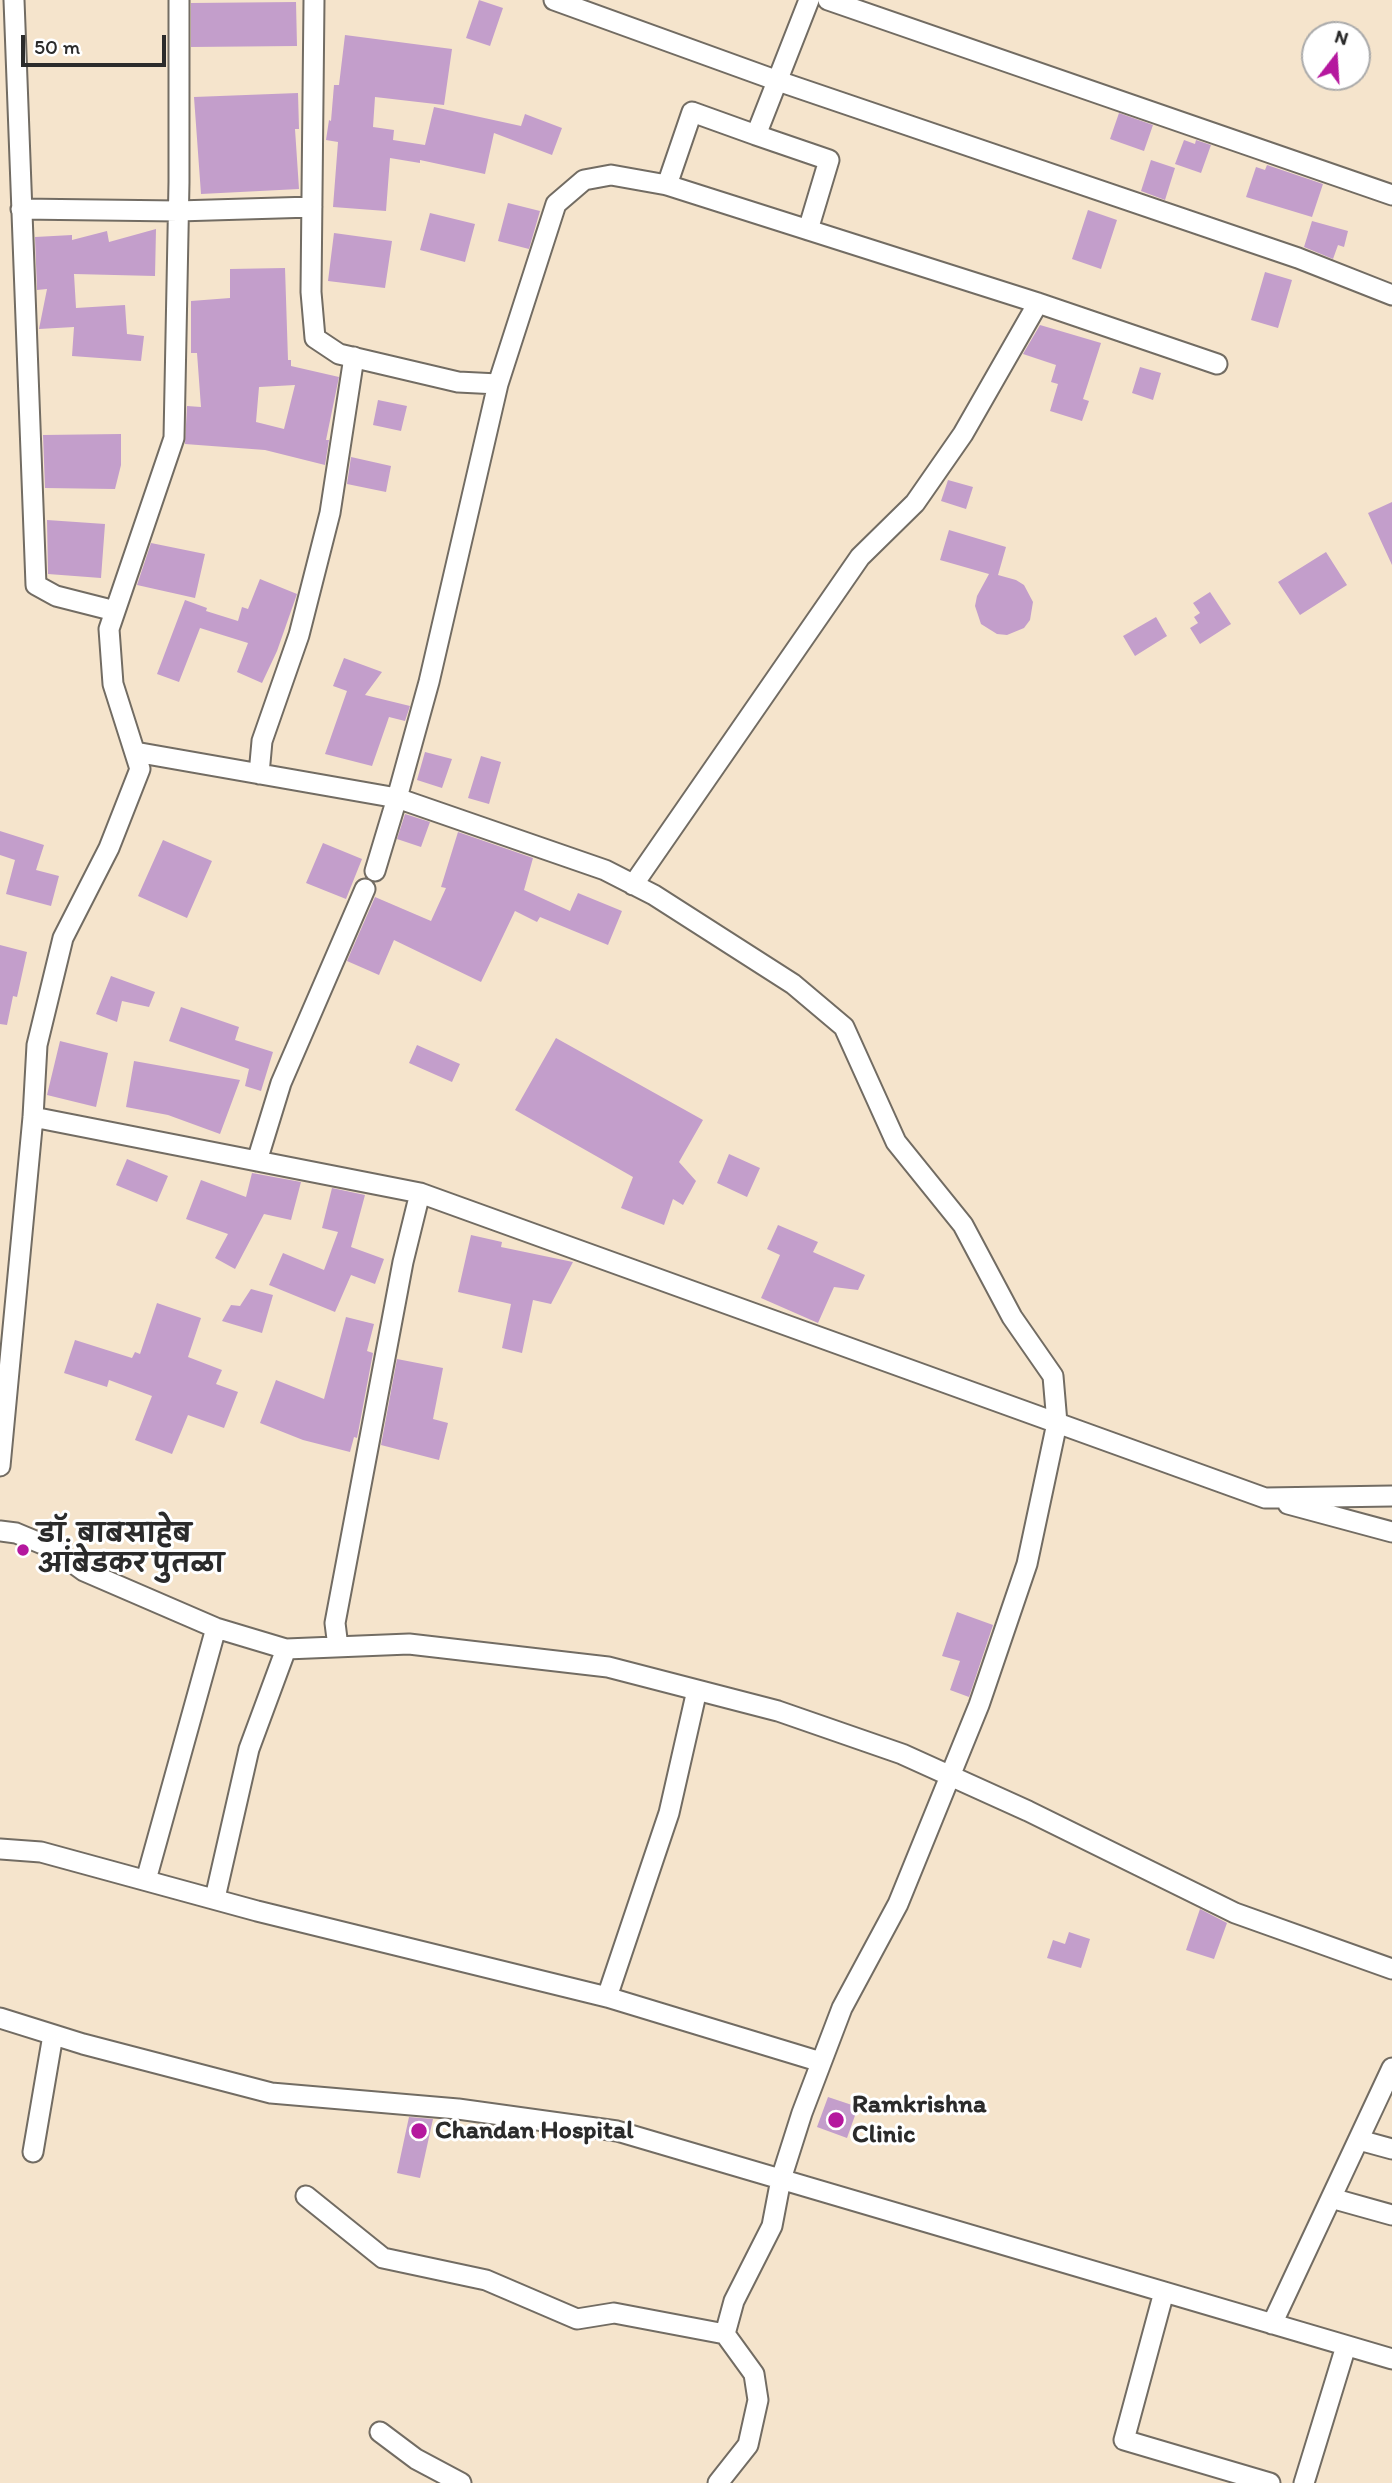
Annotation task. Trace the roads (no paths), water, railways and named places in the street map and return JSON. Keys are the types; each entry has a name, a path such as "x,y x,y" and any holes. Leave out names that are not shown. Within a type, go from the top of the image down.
{"street":[{"path":"14,0 36,585 55,596 115,611"},
{"path":"0,1466 33,1117 37,1045 63,938 109,848 140,769 113,684 109,629 174,438 178,0"},
{"path":"314,0 311,292 315,338 339,354 457,382 498,384"},
{"path":"554,0 778,81 1298,258 1392,295"},
{"path":"756,135 808,0"},
{"path":"828,0 1392,195"},
{"path":"667,185 692,112 829,160 808,230"},
{"path":"375,871 429,682 498,384 556,204 584,180 611,175 667,185 1038,303 1217,364"},
{"path":"22,209 178,211 312,207"},
{"path":"633,885 860,557 915,503 963,434 1038,303"},
{"path":"259,774 262,741 299,635 330,513 354,357"},
{"path":"135,752 397,798 605,870 654,895 793,984 844,1027 896,1142 963,1225 1012,1317 1053,1376 1057,1423 1027,1564 979,1705 898,1904 842,2008 802,2113 781,2179 772,2226 734,2301 725,2334"},
{"path":"257,1161 281,1083 365,889"},
{"path":"33,1117 420,1193 1265,1498 1392,1532"},
{"path":"338,1647 335,1623 403,1262 420,1193"},
{"path":"1265,1498 1392,1496"},
{"path":"0,1531 16,1534 52,1548 84,1571 216,1628 286,1649 409,1644 608,1667 778,1711 902,1754 1028,1811 1235,1913 1392,1969"},
{"path":"146,1880 216,1628"},
{"path":"215,1898 249,1749 286,1649"},
{"path":"607,1997 669,1813 697,1690"},
{"path":"0,1849 41,1852 257,1911 607,1997 821,2062"},
{"path":"0,2018 53,2035 271,2093 458,2109 617,2131 1392,2359"},
{"path":"33,2152 53,2035"},
{"path":"1272,2324 1392,2068"},
{"path":"1359,2140 1392,2150"},
{"path":"306,2196 383,2258 486,2280 577,2319 614,2313 725,2334 754,2374 758,2400 748,2445 718,2483"},
{"path":"1331,2198 1392,2215"},
{"path":"1164,2292 1124,2440 1270,2483"},
{"path":"1304,2483 1346,2346"},
{"path":"380,2432 416,2459 461,2483"}],"place":[{"name":"डॉ. बाबसाहेब आंबेडकर पुतळा","path":"23,1550"},
{"name":"Ramkrishna Clinic","path":"836,2120"},
{"name":"Chandan Hospital","path":"419,2131"}]}
